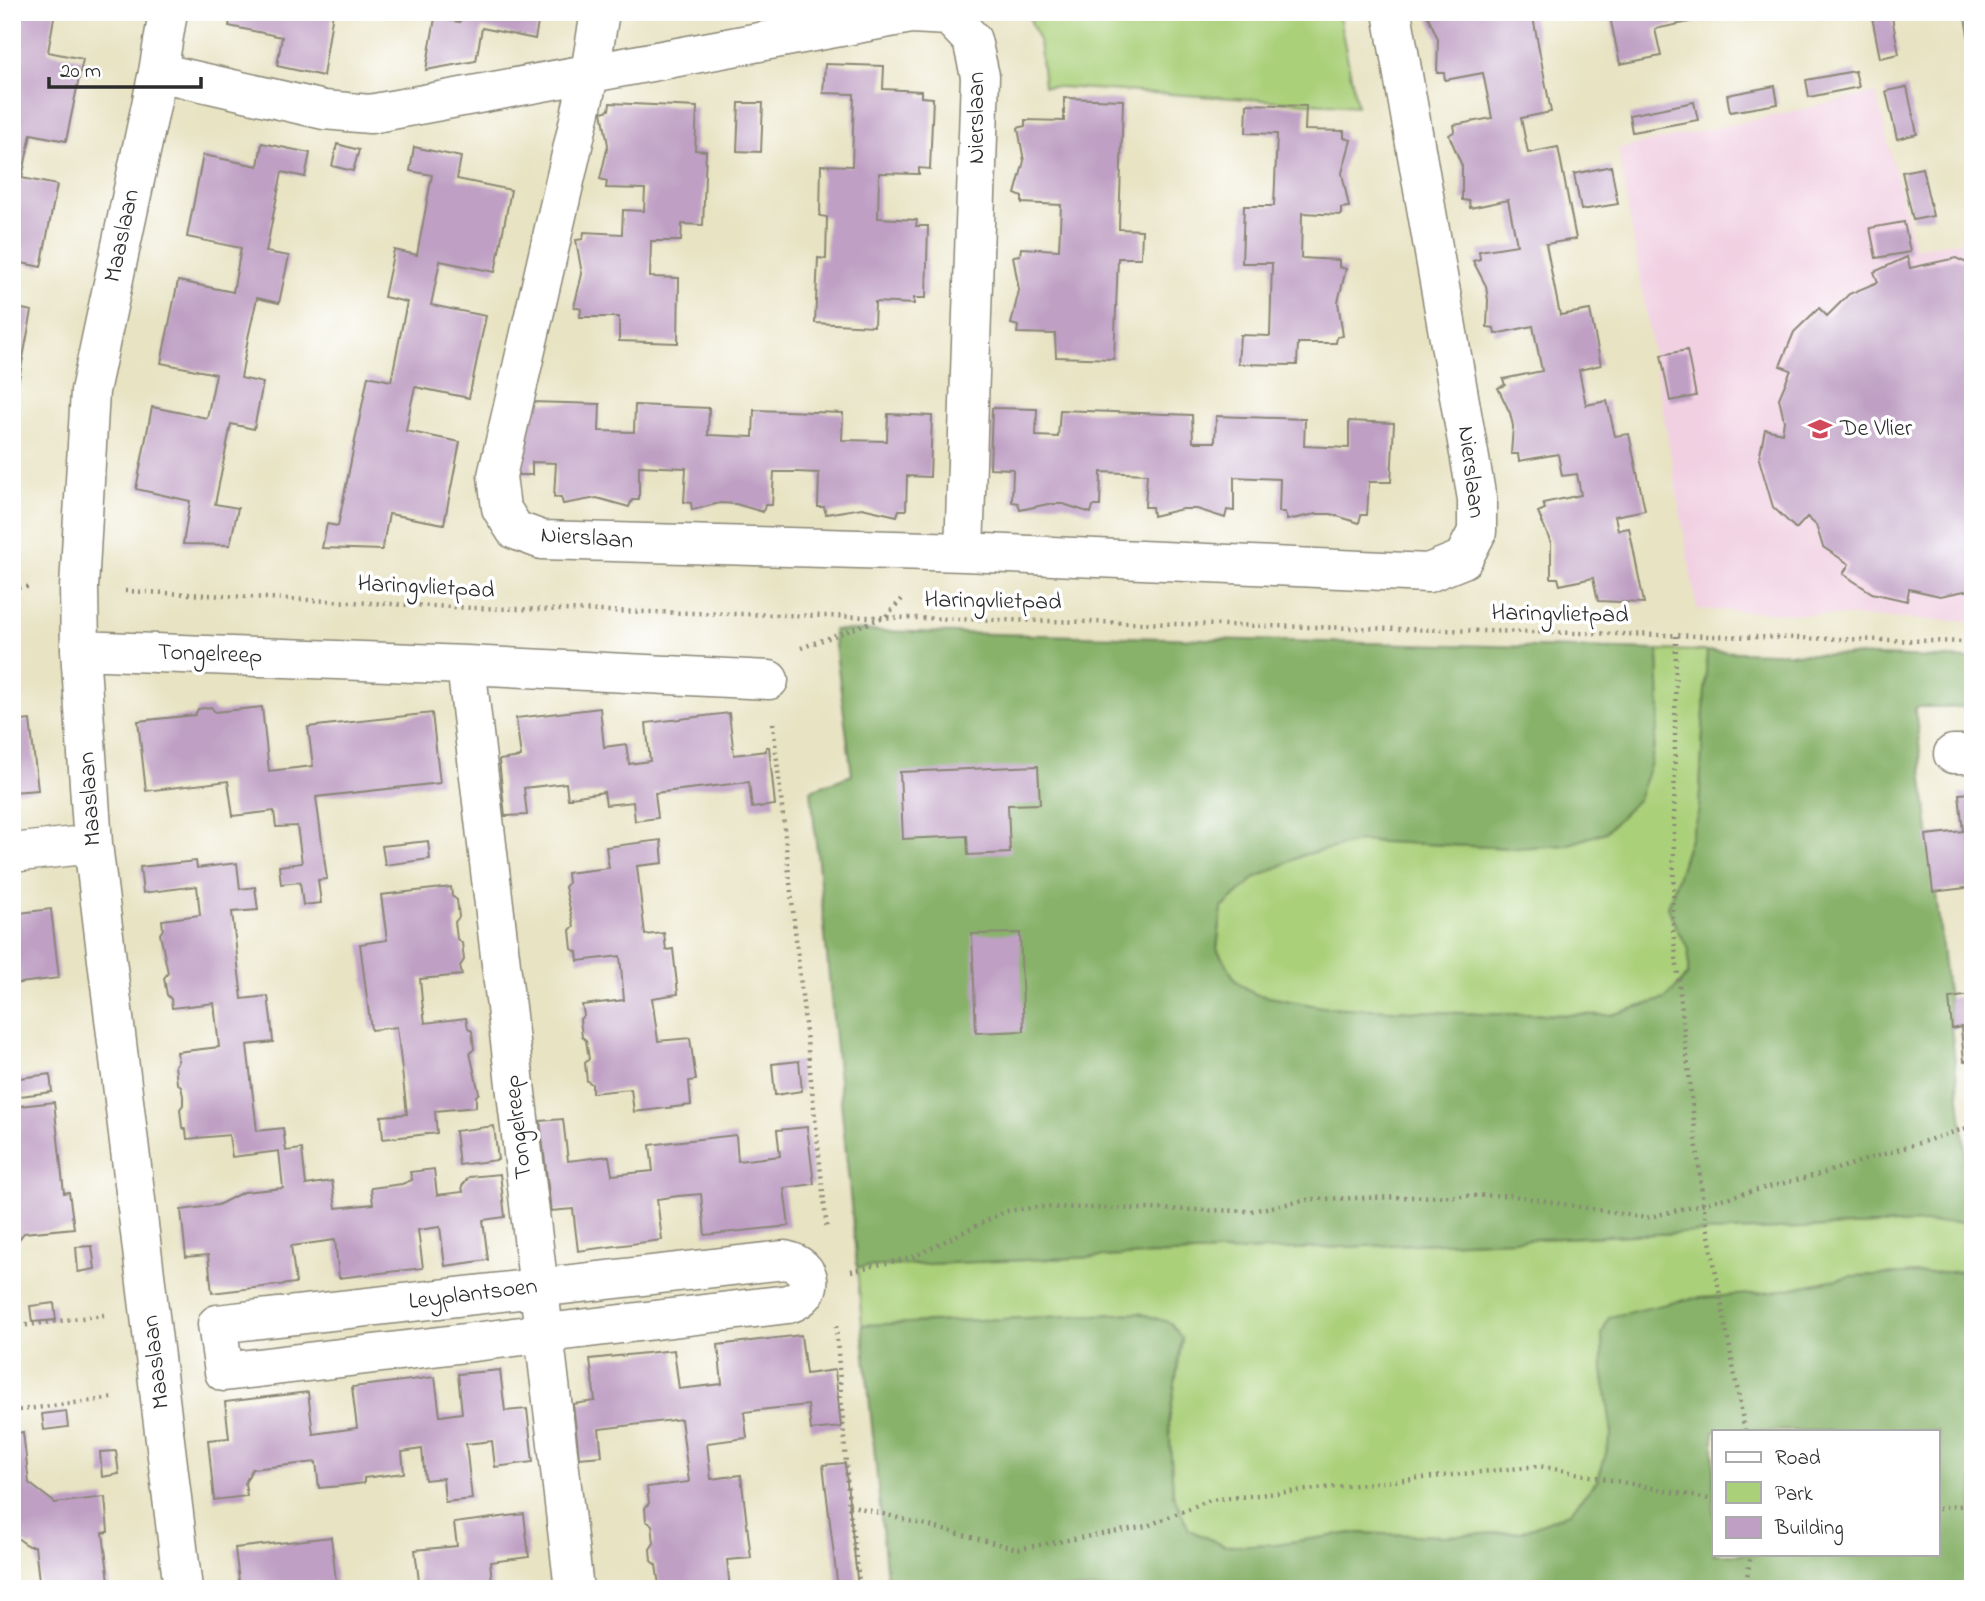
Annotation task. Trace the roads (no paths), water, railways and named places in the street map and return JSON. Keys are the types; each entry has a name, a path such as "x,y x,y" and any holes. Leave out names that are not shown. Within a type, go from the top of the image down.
{"street":[{"name":"Maaslaan","path":"168,12 158,72 90,391 79,588 80,650 93,844 183,1589"},
{"name":"Nierslaan","path":"600,12 590,72 497,476 501,508 515,530 542,540 950,551 1428,573 1463,559 1477,532 1477,499 1392,12"},
{"name":"Nierslaan","path":"158,72 324,110 370,114 911,15 949,16 972,40 980,76 950,551"},
{"name":"Tongelreep","path":"80,650 466,664 769,680"},
{"name":"Tongelreep","path":"466,664 574,1589"},
{"path":"12,853 93,844"},
{"name":"Leyplantsoen","path":"785,1260 796,1262 804,1270 808,1281 806,1292 799,1301 788,1304 544,1332 224,1372 217,1324 785,1260"}],"place":[{"name":"De Vlier","path":"1820,429"}]}
